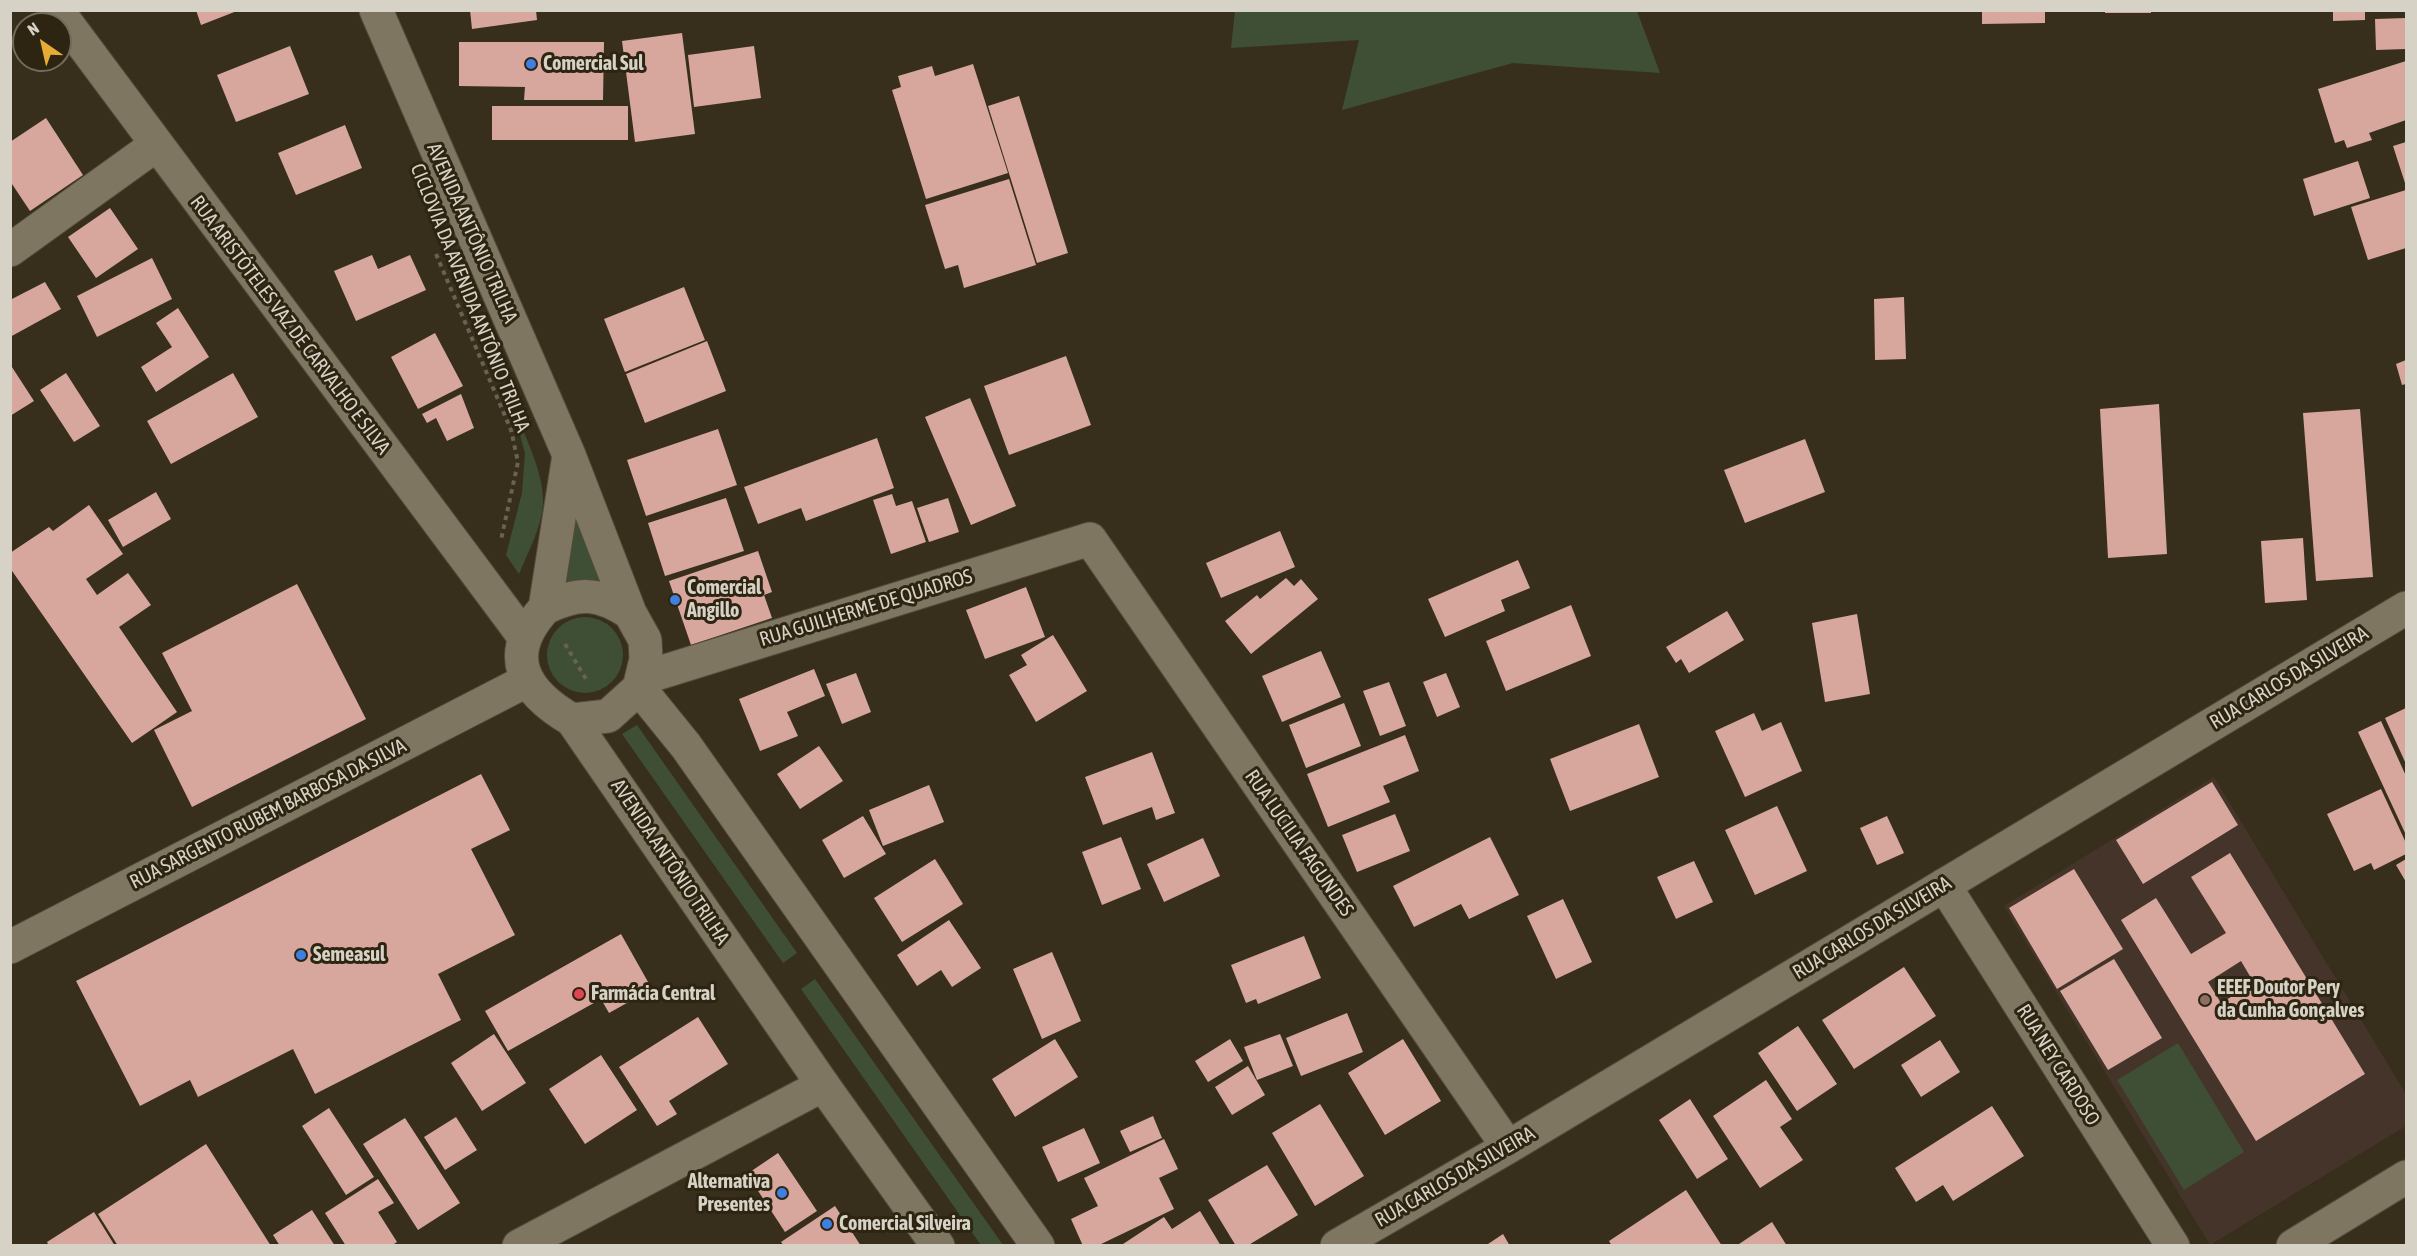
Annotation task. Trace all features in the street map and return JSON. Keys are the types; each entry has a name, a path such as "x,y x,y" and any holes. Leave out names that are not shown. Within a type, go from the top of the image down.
{"street":[{"name":"RUA ARISTÓTELES VAZ DE CARVALHO E SILVA","path":"57,10 156,146 525,638"},
{"name":"AVENIDA ANTÔNIO TRILHA","path":"376,10 569,455 630,613 645,640 646,659 641,683"},
{"path":"10,250 156,146"},
{"path":"545,608 569,455"},
{"name":"RUA GUILHERME DE QUADROS","path":"641,683 1090,539"},
{"name":"RUA LUCILIA FAGUNDES","path":"1090,539 1508,1147"},
{"path":"526,681 522,659 525,638 533,622 545,608 566,599 588,596 610,600 630,613"},
{"name":"RUA CARLOS DA SILVEIRA","path":"1337,1245 1508,1147 2406,608"},
{"name":"AVENIDA ANTÔNIO TRILHA","path":"526,681 546,705 572,720 823,1085 938,1245"},
{"name":"RUA SARGENTO RUBEM BARBOSA DA SILVA","path":"10,947 526,681"},
{"path":"572,720 608,716 641,683 1038,1245"},
{"name":"RUA NEY CARDOSO","path":"1944,885 2173,1245"},
{"path":"519,1245 823,1085"},
{"path":"2293,1245 2406,1177"}],"path":[{"name":"CICLOVIA DA AVENIDA ANTÔNIO TRILHA","path":"435,250 511,430 518,462 500,542"},
{"path":"545,608 608,716"}],"shaded area":[{"name":"EEEF Doutor Pery da Cunha Gonçalves","path":"2214,777 2406,1094 2406,1126 2210,1245 2004,906"}],"green space":[{"path":"1235,11 1637,11 1660,73 1513,63 1342,110 1359,40 1231,48"},
{"path":"510,399 536,465 543,492 540,522 519,574 506,555 522,493 525,453"},
{"path":"574,501 607,581 558,583"},
{"path":"585,617 599,620 612,628 620,641 623,655 620,669 612,682 599,690 585,693 571,690 558,682 550,669 547,655 550,641 558,628 571,620"},
{"path":"637,725 797,953 783,963 622,734"},
{"path":"815,979 1003,1245 981,1245 801,989"},
{"path":"2178,1043 2244,1152 2184,1190 2117,1080"}],"building":[{"path":"196,10 237,10 237,11 201,25"},
{"path":"470,10 536,10 537,20 472,29"},
{"path":"1982,10 2045,10 2045,23 1982,24"},
{"path":"2105,10 2151,10 2151,13 2105,13"},
{"path":"2333,10 2365,10 2365,20 2333,21"},
{"path":"2406,18 2406,49 2376,50 2375,19"},
{"path":"682,33 695,134 635,142 622,41"},
{"name":"Comercial Sul","path":"459,42 604,42 603,100 524,100 525,87 459,86"},
{"path":"290,46 309,94 236,122 217,75"},
{"path":"754,46 761,98 694,107 688,55"},
{"path":"2406,61 2406,120 2369,133 2372,140 2347,148 2344,140 2335,143 2318,89"},
{"path":"973,64 1008,173 926,199 892,90 901,87 898,76 932,66 935,76"},
{"path":"1019,96 1068,253 1037,263 988,106"},
{"path":"492,106 628,106 628,140 492,140"},
{"path":"46,118 83,175 30,211 10,181 10,142"},
{"path":"345,125 362,168 296,195 278,153"},
{"path":"2406,142 2406,182 2405,183 2393,146"},
{"path":"2358,161 2370,198 2314,216 2303,179"},
{"path":"1009,179 1036,265 964,288 958,265 945,269 925,205"},
{"path":"2406,190 2406,248 2368,260 2351,207"},
{"path":"110,208 138,249 96,278 68,237"},
{"path":"372,255 378,269 410,255 426,290 356,321 334,271"},
{"path":"152,258 172,299 97,337 77,296"},
{"path":"45,282 61,309 10,337 10,300"},
{"path":"684,287 705,340 625,372 604,319"},
{"path":"1904,297 1906,359 1875,360 1874,299"},
{"path":"178,308 209,357 156,392 141,367 172,347 156,323"},
{"path":"435,333 463,386 418,409 391,357"},
{"path":"707,341 726,391 645,423 626,374"},
{"path":"1066,356 1091,425 1009,455 984,386"},
{"path":"2406,360 2406,384 2402,385 2396,364"},
{"path":"10,364 34,401 10,416"},
{"path":"66,373 100,426 74,442 40,390"},
{"path":"233,373 258,417 171,464 147,421"},
{"path":"461,394 474,428 447,441 436,418 427,423 422,414"},
{"path":"970,398 1016,506 971,525 925,417"},
{"path":"2159,404 2167,554 2108,558 2100,409"},
{"path":"2360,409 2373,577 2316,581 2303,413"},
{"path":"718,429 737,485 646,516 627,460"},
{"path":"877,438 894,488 806,521 801,508 758,524 744,487"},
{"path":"1805,439 1825,492 1745,523 1724,470"},
{"path":"156,492 171,519 123,547 108,520"},
{"path":"892,494 896,506 912,501 926,542 891,554 873,500"},
{"path":"726,498 744,551 665,576 648,523"},
{"path":"948,498 959,532 929,542 917,508"},
{"path":"89,505 123,554 86,579 97,595 128,573 151,605 119,627 177,712 132,743 10,568 10,553 49,527 53,531"},
{"path":"1280,531 1295,567 1221,598 1206,563"},
{"path":"2303,538 2307,600 2265,603 2261,541"},
{"path":"758,551 772,592 764,595 772,618 691,645 669,581"},
{"path":"1518,560 1530,588 1501,600 1505,611 1445,637 1428,599"},
{"path":"1286,578 1294,586 1301,579 1318,599 1251,654 1225,621 1257,595 1260,599"},
{"path":"297,584 366,719 192,807 154,730 192,711 162,653"},
{"path":"1026,587 1045,637 985,659 966,610"},
{"path":"1571,605 1591,656 1506,691 1486,641"},
{"path":"1727,611 1744,640 1689,673 1681,659 1676,663 1666,647"},
{"path":"1857,614 1870,694 1825,702 1812,623"},
{"path":"1053,635 1087,691 1036,722 1009,675 1027,665 1021,655"},
{"path":"1321,651 1341,697 1282,722 1262,676"},
{"path":"814,669 825,696 787,712 798,736 760,751 739,699"},
{"path":"856,673 871,712 842,724 826,684"},
{"path":"1446,673 1460,707 1437,717 1423,682"},
{"path":"1389,682 1406,726 1380,736 1363,691"},
{"path":"1344,703 1361,746 1306,768 1289,725"},
{"path":"2406,708 2406,764 2385,718"},
{"path":"1754,713 1762,731 1781,722 1802,771 1745,797 1715,731"},
{"path":"2381,721 2406,776 2406,835 2358,732"},
{"path":"1639,724 1659,777 1570,811 1550,759"},
{"path":"1405,735 1419,771 1383,786 1390,802 1328,827 1307,774"},
{"path":"819,746 843,781 800,809 777,774"},
{"path":"1152,752 1175,813 1156,820 1152,807 1103,825 1085,777"},
{"name":"Semeasul","path":"481,774 510,830 471,849 515,935 438,974 461,1020 315,1094 293,1049 198,1097 190,1080 140,1106 76,981"},
{"path":"2212,782 2238,825 2143,884 2116,840"},
{"path":"929,785 944,822 883,846 869,810"},
{"path":"2381,789 2406,843 2406,854 2374,870 2371,863 2354,871 2327,814"},
{"path":"1777,806 1807,871 1755,895 1725,830"},
{"path":"1395,814 1410,851 1357,872 1342,835"},
{"path":"863,816 886,854 844,878 822,840"},
{"path":"1887,816 1904,853 1877,865 1860,828"},
{"path":"1121,837 1141,889 1102,905 1082,852"},
{"path":"1490,837 1519,895 1469,919 1461,904 1414,927 1393,886"},
{"path":"1203,838 1220,876 1164,902 1147,864"},
{"path":"2230,853 2365,1074 2256,1141 2121,920 2156,898 2191,954 2226,933 2191,877","holes":["2241,961 2254,983 2221,1003 2208,982"]},
{"path":"935,859 963,904 902,942 874,898"},
{"path":"2406,859 2406,882 2396,865"},
{"path":"1694,861 1713,902 1676,919 1657,877"},
{"path":"2074,869 2123,949 2057,989 2009,908"},
{"path":"1563,899 1592,962 1556,979 1527,916"},
{"path":"949,920 981,968 952,987 941,970 917,986 897,955"},
{"name":"Farmácia Central","path":"621,934 652,989 609,1013 601,999 508,1051 485,1011"},
{"path":"1304,936 1321,978 1258,1004 1256,999 1246,1003 1231,965"},
{"path":"1052,952 1081,1021 1042,1039 1013,969"},
{"path":"2114,959 2162,1038 2108,1070 2060,991"},
{"path":"1904,967 1936,1016 1854,1069 1822,1020"},
{"path":"1347,1013 1363,1052 1301,1076 1286,1038"},
{"path":"698,1017 728,1064 669,1101 677,1114 657,1126 619,1067"},
{"path":"1798,1026 1837,1084 1797,1111 1758,1053"},
{"path":"494,1034 526,1083 482,1111 451,1063"},
{"path":"1280,1034 1293,1066 1257,1080 1244,1047"},
{"path":"1055,1039 1078,1077 1015,1117 992,1079"},
{"path":"1230,1039 1243,1061 1208,1082 1195,1061"},
{"path":"1403,1039 1441,1101 1385,1135 1348,1073"},
{"path":"1940,1040 1960,1072 1921,1097 1901,1065"},
{"path":"601,1055 637,1110 585,1144 549,1089"},
{"path":"1248,1066 1265,1095 1232,1115 1215,1087"},
{"path":"1766,1080 1792,1119 1780,1127 1803,1160 1760,1188 1713,1116"},
{"path":"1690,1099 1728,1159 1697,1179 1659,1120"},
{"path":"1320,1104 1364,1176 1315,1206 1272,1133"},
{"path":"1992,1106 2024,1156 1953,1201 1943,1185 1916,1202 1895,1168"},
{"path":"329,1108 374,1177 346,1195 302,1126"},
{"path":"1153,1116 1162,1138 1130,1152 1120,1131"},
{"path":"456,1117 477,1150 445,1170 424,1137"},
{"path":"405,1118 460,1203 418,1230 363,1144"},
{"path":"1084,1128 1100,1163 1058,1182 1042,1147"},
{"path":"1164,1139 1178,1169 1159,1178 1174,1209 1097,1246 1083,1246 1071,1219 1098,1206 1084,1178"},
{"path":"206,1144 271,1246 118,1246 98,1214"},
{"name":"Alternativa Presentes","path":"778,1153 817,1211 785,1232 747,1174"},
{"path":"1267,1165 1298,1215 1247,1246 1236,1246 1208,1200"},
{"path":"378,1179 394,1203 378,1212 397,1242 391,1246 346,1246 325,1213"},
{"path":"1686,1190 1722,1246 1612,1246 1609,1241"},
{"name":"Comercial Silveira","path":"835,1206 861,1246 784,1246 781,1242"},
{"path":"312,1210 335,1246 280,1246 273,1235"},
{"path":"1200,1211 1221,1246 1120,1246 1164,1217 1172,1229"},
{"path":"94,1212 115,1246 49,1246 47,1242"},
{"path":"1772,1222 1787,1246 1736,1246"},
{"path":"1503,1234 1510,1246 1485,1246"}],"place":[{"name":"Comercial Sul","path":"531,64"},
{"name":"Comercial Angillo","path":"675,600"},
{"name":"Semeasul","path":"301,955"},
{"name":"Farmácia Central","path":"579,994"},
{"name":"EEEF Doutor Pery da Cunha Gonçalves","path":"2205,1000"},
{"name":"Alternativa Presentes","path":"782,1193"},
{"name":"Comercial Silveira","path":"827,1224"}]}
